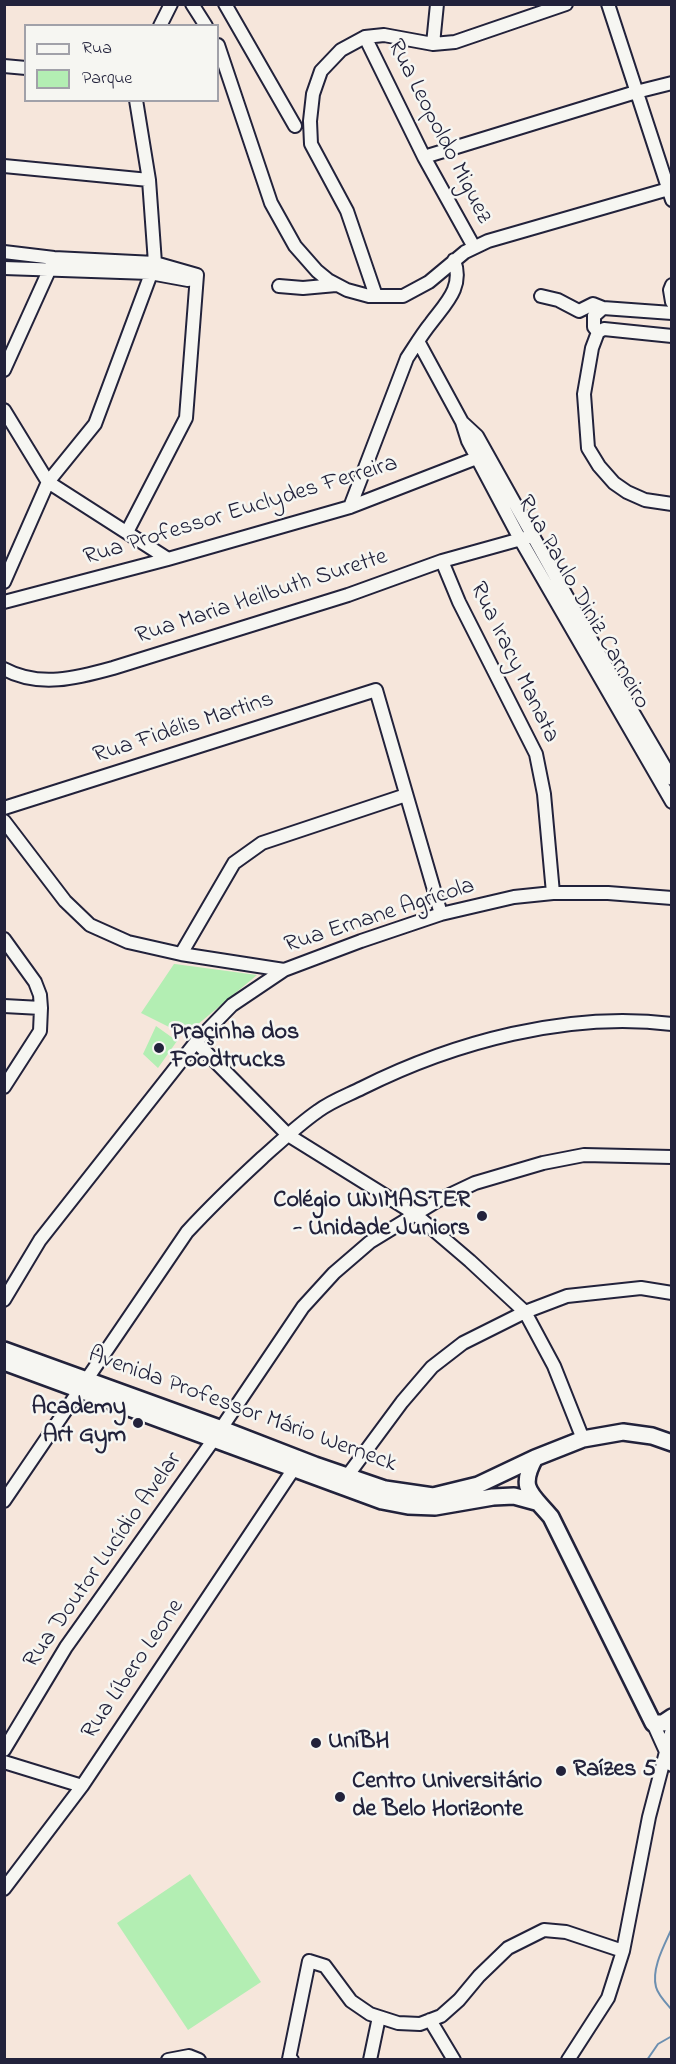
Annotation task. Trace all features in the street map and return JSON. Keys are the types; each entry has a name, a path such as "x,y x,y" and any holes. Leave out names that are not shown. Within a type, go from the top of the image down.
{"main road":[{"name":"Avenida Professor Mário Werneck","path":"4,1350 83,1385"},
{"name":"Avenida Professor Mário Werneck","path":"4,1362 83,1385 218,1434 318,1472 382,1501 408,1506 435,1507 493,1497 514,1496 536,1502"},
{"name":"Avenida Professor Mário Werneck","path":"218,1434 293,1470 299,1480 304,1483 318,1472 348,1475 385,1489 433,1496 478,1485 535,1458 583,1439 623,1432 652,1436 672,1443"},
{"path":"535,1458 526,1480 531,1493 536,1502 550,1516 653,1722 663,1723 672,1717"}],"street":[{"path":"161,24 171,4"},
{"path":"192,4 205,24"},
{"path":"225,4 295,126"},
{"path":"433,44 437,4"},
{"path":"376,296 347,211 311,144 310,121 313,94 321,71 341,50 364,37 384,35 433,44 455,42 566,4"},
{"path":"219,48 271,203 295,246 317,271 336,285 347,290 376,296 403,296 417,290 474,247 488,241 670,192 608,4"},
{"name":"Rua Leopoldo Miguez","path":"364,37 424,157 474,247"},
{"path":"4,66 24,68"},
{"path":"424,157 672,83"},
{"path":"4,582 48,482 95,424 152,268 149,180 136,102"},
{"path":"4,166 149,180"},
{"path":"4,252 152,268 197,278 186,418 127,532"},
{"path":"4,370 54,258"},
{"path":"350,507 407,358 418,340 453,296 457,276 454,260"},
{"path":"4,268 49,271 152,268"},
{"path":"279,286 303,288 336,285"},
{"path":"672,285 670,290 672,302"},
{"path":"541,296 558,300 579,311 584,321 601,330 672,336"},
{"path":"579,311 593,304 603,308 672,313"},
{"path":"601,330 594,316 603,308"},
{"path":"601,330 592,348 584,394 588,448 599,466 614,483 627,492 645,500 672,504"},
{"name":"Rua Paulo Diniz Carneiro","path":"418,340 462,422 468,441 482,456 672,802"},
{"path":"4,410 48,482 168,559"},
{"name":"Rua Professor Euclydes Ferreira","path":"4,602 168,559 350,507 482,456"},
{"name":"Rua Maria Heilbuth Surette","path":"4,669 15,675 44,681 78,677 348,595 442,561 526,538"},
{"name":"Rua Iracy Manata","path":"442,561 459,602 536,754 544,794 554,893"},
{"name":"Rua Paulo Diniz Carneiro","path":"599,666 672,779"},
{"name":"Rua Fidélis Martins","path":"4,808 376,690 406,795"},
{"path":"181,954 234,863 249,851 262,843 406,795 441,914"},
{"path":"4,820 65,901 90,925 128,942 181,954 284,970"},
{"name":"Rua Ernane Agrícola","path":"4,1300 40,1240 196,1042 232,1005 284,970 441,914 514,897 554,893 608,893 672,898"},
{"path":"4,939 35,982 40,995 41,1008 40,1031 4,1087"},
{"path":"4,1006 41,1008"},
{"path":"4,1501 187,1232 218,1198 319,1110 392,1073 430,1058 506,1034 580,1024 623,1022 672,1024"},
{"path":"196,1042 288,1135 415,1214 525,1312 554,1366 583,1439"},
{"name":"Rua Doutor Lucídio Avelar","path":"4,1750 66,1647 218,1434 303,1307 334,1273 370,1242 437,1201 475,1183 543,1162 584,1155 672,1157"},
{"path":"348,1475 432,1366 463,1343 525,1312 567,1296 641,1288 672,1293"},
{"name":"Rua Líbero Leone","path":"5,1889 82,1786 293,1470"},
{"path":"653,1722 672,1765"},
{"path":"568,2060 608,1998 623,1951 649,1817 672,1729"},
{"path":"4,1762 82,1786"},
{"path":"291,2059 309,1961 325,1966 351,2001 370,2014 398,2023 420,2024 441,2016 508,1948 544,1930 566,1932 623,1951"},
{"path":"370,2060 379,2017"},
{"path":"430,2020 454,2060"},
{"path":"168,2060 189,2056 199,2060"}],"green space":[{"path":"174,964 257,975 185,1035 141,1013"},
{"name":"Praçinha dos Foodtrucks","path":"156,1026 177,1041 158,1068 143,1054"},
{"path":"190,1874 261,1982 188,2030 117,1923"}],"waterway":[{"path":"672,1928 655,1972 658,1993 672,2010"},
{"path":"647,2060 658,2044 672,2036"}],"place":[{"name":"Praçinha dos Foodtrucks","path":"159,1048"},
{"name":"Colégio UNIMASTER - Unidade Juniors","path":"482,1216"},
{"name":"Academy Art Gym","path":"138,1423"},
{"name":"UniBH","path":"316,1743"},
{"name":"Raízes 5","path":"561,1771"},
{"name":"Centro Universitário de Belo Horizonte","path":"340,1797"}]}
